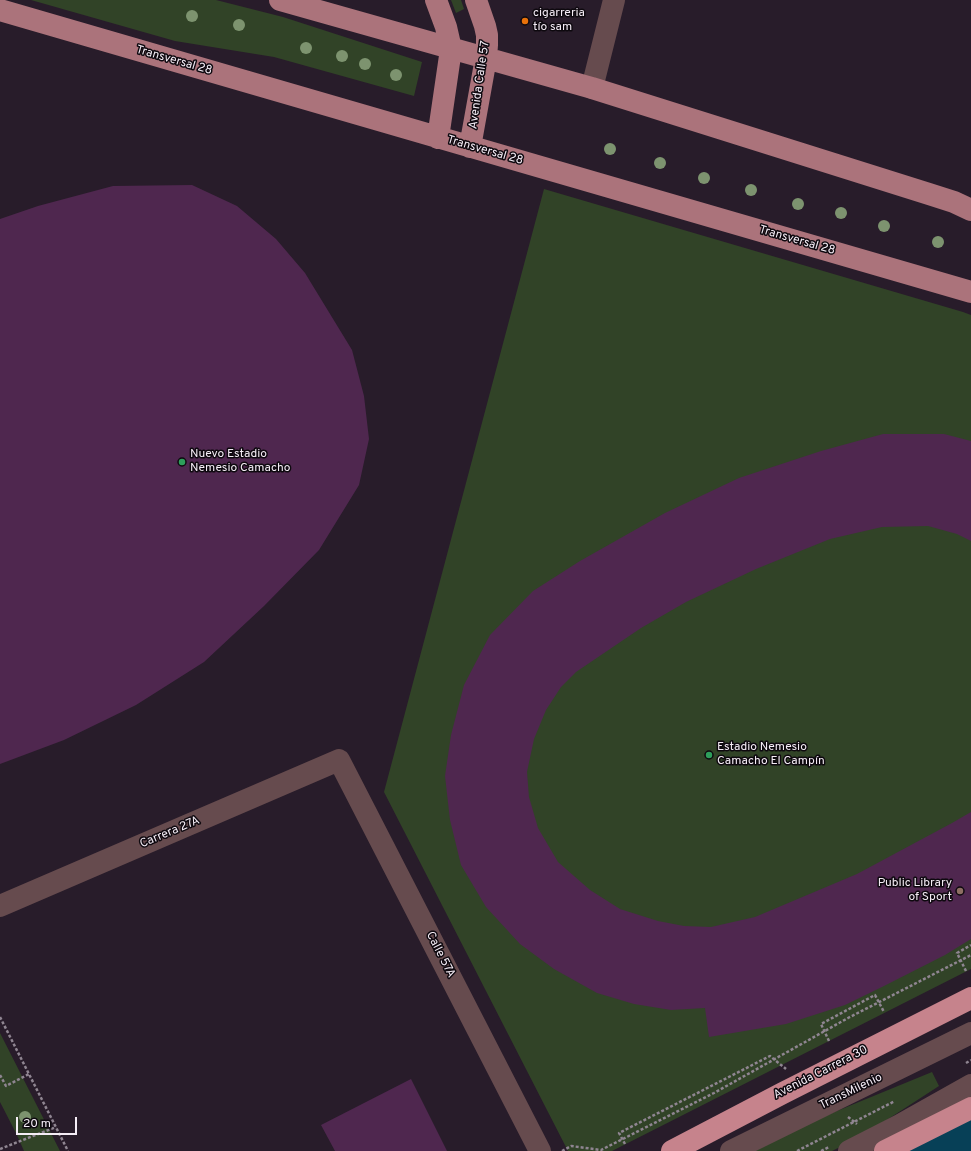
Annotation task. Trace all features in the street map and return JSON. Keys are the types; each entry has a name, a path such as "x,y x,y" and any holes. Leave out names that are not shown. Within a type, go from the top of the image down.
{"highway":[{"name":"Avenida Carrera 30","path":"672,1151 971,998"},
{"path":"885,1151 971,1108"}],"main road":[{"path":"280,0 592,88 935,196 971,210"},
{"path":"436,0 446,27 451,49 438,138"},
{"name":"Avenida Calle 57","path":"470,147 486,58 487,35 476,0"},
{"name":"Transversal 28","path":"0,10 971,292"}],"street":[{"path":"592,88 614,0"},
{"name":"Carrera 27A","path":"0,906 339,760"},
{"name":"Calle 57A","path":"339,760 540,1151"},
{"name":"TransMilenio","path":"730,1151 971,1033"},
{"path":"849,1151 898,1126 971,1085"}],"path":[{"path":"966,972 957,953 971,945"},
{"path":"562,1151 571,1146 601,1150 714,1093 878,1002 971,955"},
{"path":"830,1041 821,1024 875,995 884,1012"},
{"path":"845,1005 848,1010"},
{"path":"0,1017 68,1151"},
{"path":"0,1075 6,1086 29,1074"},
{"path":"797,1151 896,1101"},
{"path":"0,1149 56,1127"},
{"path":"619,1132 625,1144"}],"green space":[{"path":"31,0 216,0 283,17 422,62 414,96 274,57 175,41"},
{"path":"451,0 461,0 464,9 456,13"},
{"path":"544,189 971,315 971,969 612,1151 568,1151 384,792"},
{"path":"0,1033 60,1151 24,1151 0,1102"},
{"path":"932,1072 939,1086 862,1136 832,1151 743,1151 759,1143"}],"water":[{"path":"971,1111 971,1151 892,1151"}],"building":[{"name":"Nuevo Estadio Nemesio Camacho","path":"192,185 237,206 276,239 305,273 352,350 364,396 369,439 359,485 319,550 264,606 204,662 136,705 64,740 0,764 0,219 38,206 113,186"},
{"path":"883,434 944,434 971,441 971,541 957,534 928,526 882,527 830,539 756,569 686,602 641,628 576,672 561,687 546,710 534,739 527,772 529,797 538,828 558,862 590,890 620,909 658,921 684,926 711,927 755,917 857,874 971,812 971,939 945,955 845,1005 786,1024 709,1037 705,1008 671,1010 634,1004 597,993 554,969 520,944 486,907 461,865 450,820 445,776 451,735 464,685 490,635 533,591 580,561 665,513 739,478 821,451"},
{"path":"411,1079 447,1151 335,1151 321,1125"}],"place":[{"name":"cigarreria tío sam","path":"525,21"},
{"name":"Nuevo Estadio Nemesio Camacho","path":"182,462"},
{"name":"Estadio Nemesio Camacho El Campín","path":"709,755"},
{"name":"Public Library of Sport","path":"960,891"}]}
